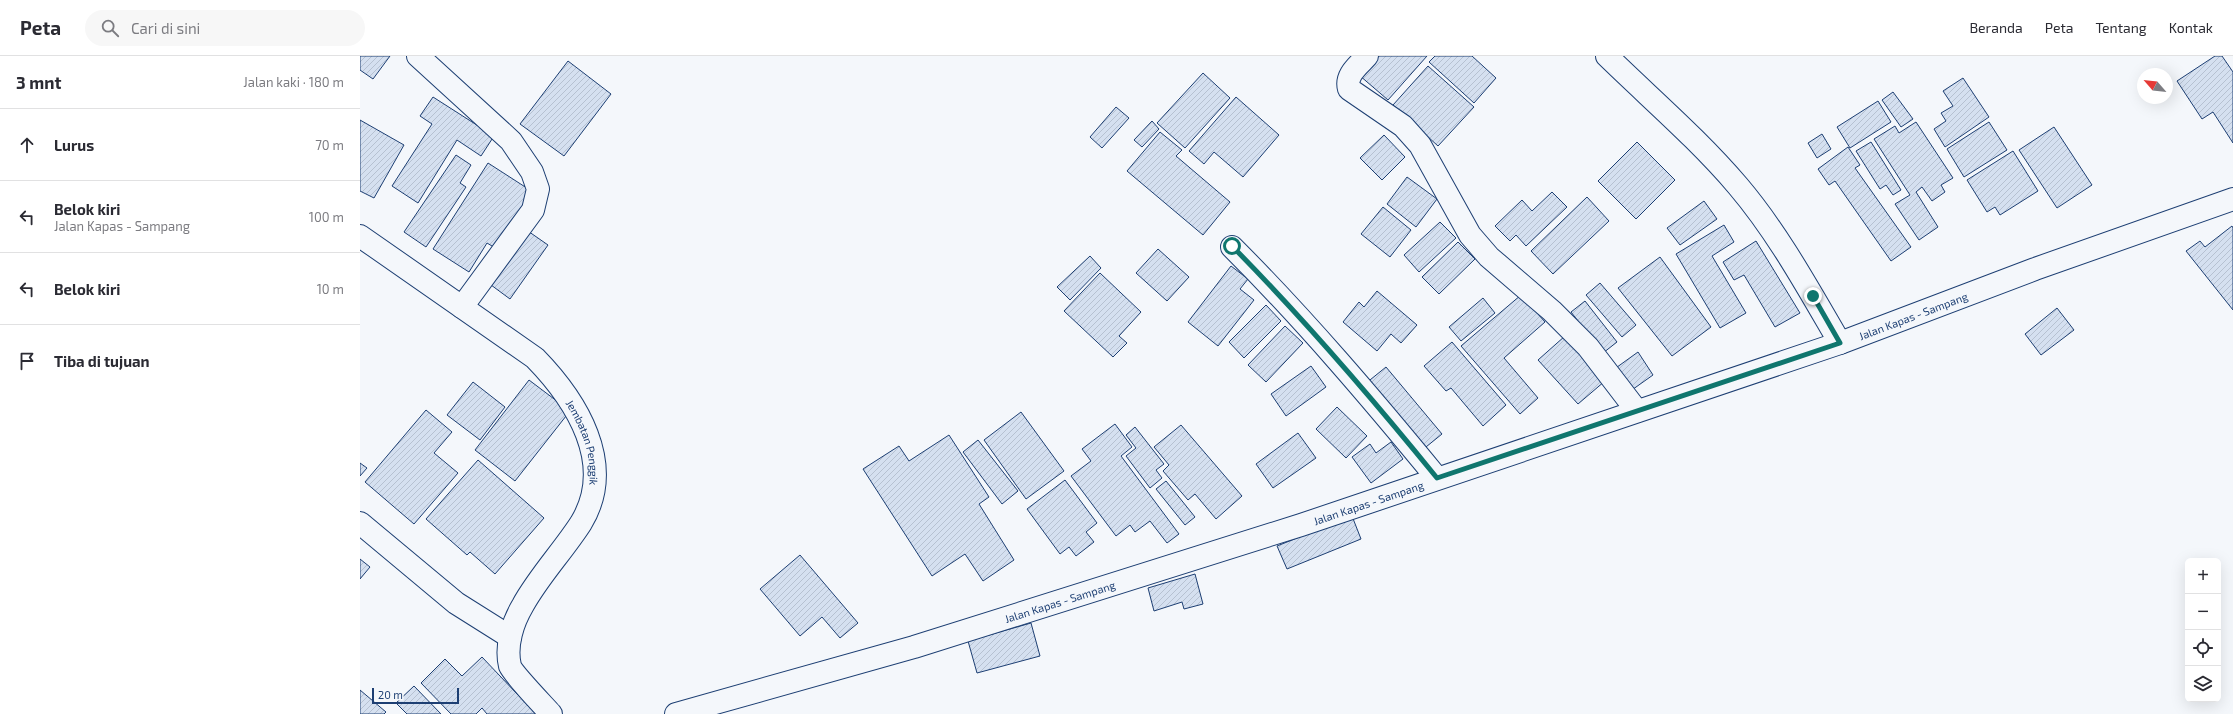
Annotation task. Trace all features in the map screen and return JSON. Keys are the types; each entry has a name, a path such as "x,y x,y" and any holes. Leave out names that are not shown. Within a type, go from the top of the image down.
{"street":[{"path":"418,56 511,141 532,172 538,189 533,210 462,307"},
{"path":"1367,56 1350,76 1347,83 1349,89 1403,126 1420,145 1470,235 1489,257 1552,311 1588,347 1637,411"},
{"path":"1607,56 1682,126 1739,187 1776,239 1840,343"},
{"name":"Jalan Kapas - Sampang","path":"676,714 921,644 1301,525 1840,343 2035,269 2233,199"},
{"name":"Jembatan Penggik","path":"360,236 535,358 552,376 571,401 586,430 593,456 594,477 590,501 581,522 527,598 516,618 510,637 510,666 551,714"},
{"path":"1232,246 1300,318 1395,427 1437,478"},
{"path":"360,523 456,603 510,637"}],"building":[{"path":"360,56 390,56 373,79 360,70"},
{"path":"1377,56 1427,56 1388,100 1359,75"},
{"path":"1435,56 1472,56 1496,78 1474,103 1429,62"},
{"path":"2215,56 2222,56 2233,72 2233,143 2213,112 2202,119 2177,81"},
{"path":"568,61 611,94 564,156 520,124"},
{"path":"1428,66 1474,107 1438,146 1393,105"},
{"path":"1203,73 1230,98 1185,148 1157,123"},
{"path":"1963,78 1989,117 1945,147 1934,129 1946,121 1941,113 1953,106 1943,91"},
{"path":"1893,92 1913,119 1901,127 1882,100"},
{"path":"433,97 494,136 481,156 457,140 418,203 392,186 432,124 420,116"},
{"path":"1236,97 1279,135 1243,177 1214,152 1204,164 1189,151"},
{"path":"1878,101 1891,122 1850,148 1837,127"},
{"path":"1116,107 1129,118 1102,148 1090,137"},
{"path":"360,120 404,145 374,198 360,191"},
{"path":"1152,121 1159,129 1142,147 1134,140"},
{"path":"1916,122 1953,178 1941,185 1945,192 1932,201 1922,187 1916,192 1938,227 1919,240 1895,204 1910,195 1874,139 1895,126 1899,133"},
{"path":"1989,122 2007,150 1964,177 1947,149"},
{"path":"2054,127 2092,185 2057,208 2019,150"},
{"path":"1160,132 1182,150 1176,156 1230,202 1203,235 1127,171"},
{"path":"1822,134 1831,149 1817,158 1808,143"},
{"path":"1384,135 1405,157 1382,180 1360,158"},
{"path":"1637,142 1675,180 1636,219 1598,181"},
{"path":"1871,142 1901,190 1893,195 1886,185 1880,189 1856,151"},
{"path":"1848,147 1860,165 1855,168 1911,247 1891,261 1835,181 1829,185 1818,169"},
{"path":"2013,151 2038,191 2000,215 1995,207 1987,212 1967,180"},
{"path":"456,155 471,165 460,183 466,187 426,247 404,232"},
{"path":"488,163 533,192 497,249 487,243 469,272 433,249"},
{"path":"1407,177 1437,199 1416,227 1387,204"},
{"path":"1552,192 1567,207 1526,246 1516,235 1510,241 1495,226 1522,200 1532,211"},
{"path":"1587,197 1609,221 1553,274 1531,251"},
{"path":"1704,201 1717,219 1680,245 1667,228"},
{"path":"1383,207 1411,230 1390,257 1361,234"},
{"path":"1440,222 1456,238 1419,272 1404,255"},
{"path":"1724,225 1734,242 1712,256 1746,313 1720,328 1676,254"},
{"path":"2232,226 2233,310 2186,251 2200,241 2205,247"},
{"path":"525,229 548,245 510,299 487,282"},
{"path":"1756,241 1800,313 1775,327 1744,275 1734,280 1723,262"},
{"path":"1458,242 1475,259 1439,294 1422,277"},
{"path":"1158,249 1189,277 1167,301 1136,273"},
{"path":"1090,256 1101,268 1070,300 1057,287"},
{"path":"1660,257 1711,327 1672,356 1618,288"},
{"path":"1231,266 1248,279 1240,289 1254,300 1218,346 1188,322"},
{"path":"1100,273 1141,312 1119,336 1127,343 1113,357 1064,311"},
{"path":"1600,283 1636,325 1622,337 1586,295"},
{"path":"1377,291 1417,325 1401,343 1391,334 1377,351 1343,322 1359,302 1364,307"},
{"path":"1521,295 1545,322 1504,358 1538,398 1520,414 1461,346"},
{"path":"1483,298 1495,313 1461,341 1449,327"},
{"path":"1585,301 1617,342 1603,353 1571,312"},
{"path":"1266,305 1281,321 1244,358 1229,342"},
{"path":"2057,308 2074,330 2041,355 2025,334"},
{"path":"1285,326 1303,343 1266,382 1248,365"},
{"path":"1565,336 1605,381 1578,404 1538,360"},
{"path":"1452,342 1506,405 1483,426 1451,388 1446,391 1424,366"},
{"path":"1638,352 1653,375 1629,392 1613,370"},
{"path":"1311,366 1326,387 1286,416 1271,394"},
{"path":"1386,367 1442,434 1421,451 1365,384"},
{"path":"529,380 570,411 515,481 475,450"},
{"path":"473,382 505,407 480,440 447,415"},
{"path":"1337,407 1367,436 1346,458 1316,429"},
{"path":"426,410 452,432 434,453 458,473 414,524 365,482"},
{"path":"1021,412 1064,471 1026,499 984,440"},
{"path":"1115,424 1132,447 1121,456 1179,534 1167,543 1150,521 1135,532 1130,525 1116,536 1071,476 1091,461 1082,449"},
{"path":"1181,425 1242,496 1216,519 1195,494 1188,500 1163,471 1169,465 1154,447"},
{"path":"1135,427 1164,464 1156,470 1162,478 1150,488 1126,456 1136,448 1126,435"},
{"path":"1298,433 1316,458 1273,488 1256,464"},
{"path":"949,435 989,497 979,504 1014,560 983,581 965,554 932,576 863,469 899,446 909,461"},
{"path":"978,440 1018,491 1002,504 963,452"},
{"path":"1391,442 1403,459 1371,483 1352,457 1370,444 1376,453"},
{"path":"478,460 544,518 495,574 470,552 467,555 426,519"},
{"path":"360,463 367,468 360,476"},
{"path":"1065,480 1097,523 1086,532 1094,542 1076,556 1069,547 1060,554 1027,509"},
{"path":"1166,481 1195,517 1185,525 1156,489"},
{"path":"1352,516 1361,539 1287,569 1277,546"},
{"path":"800,555 858,623 840,638 822,617 800,636 760,589"},
{"path":"360,559 370,567 360,579"},
{"path":"1195,574 1203,604 1184,609 1182,602 1154,611 1148,588"},
{"path":"1031,623 1040,656 977,673 968,641"},
{"path":"482,657 536,714 487,714 482,708 476,714 451,714 421,683 445,659 462,676"},
{"path":"414,686 441,714 407,714 396,703"},
{"path":"360,690 386,712 384,714 360,714"}],"route":[{"path":"1232,246 1300,318 1395,427 1437,478 1494,461 1840,343 1813,296"}]}
